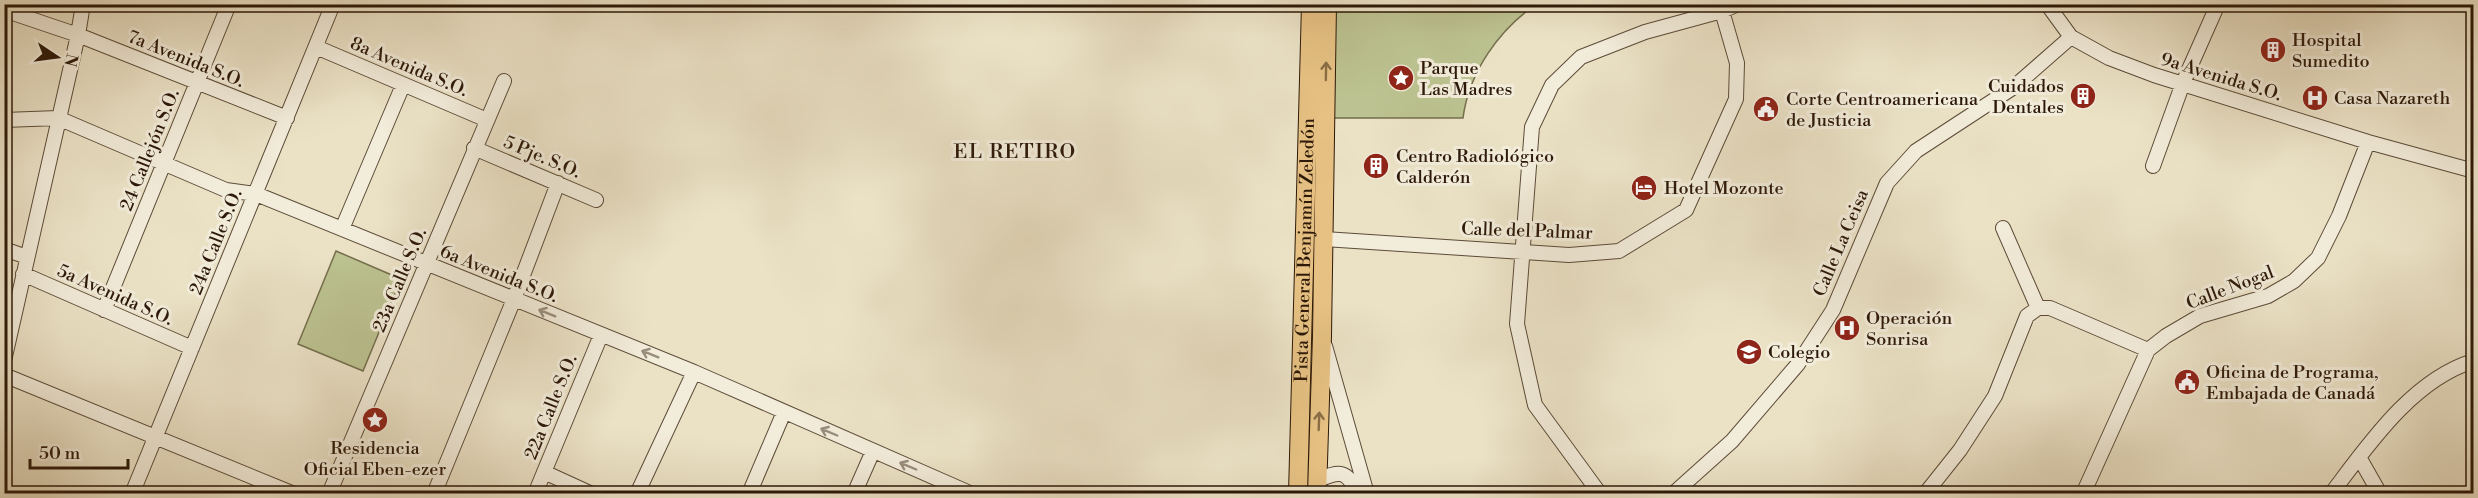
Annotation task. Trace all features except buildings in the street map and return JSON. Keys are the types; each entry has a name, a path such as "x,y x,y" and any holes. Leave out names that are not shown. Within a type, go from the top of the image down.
{"main road":[{"name":"Pista General Benjamín Zeledón","path":"1306,488 1304,224 1311,4"},
{"name":"Pista General Benjamín Zeledón","path":"1306,488 1322,336 1328,4"},
{"path":"1308,84 1316,114 1315,227 1317,235 1324,239"},
{"path":"1304,224 1313,231 1316,240 1315,313 1322,336"}],"street":[{"path":"4,361 78,35 82,4"},
{"name":"24 Callejón S.O.","path":"104,310 229,4"},
{"name":"24a Calle S.O.","path":"132,494 333,4"},
{"path":"1600,494 1535,405 1517,324 1532,127 1552,85 1581,57 1645,32 1722,11 1738,4"},
{"name":"9a Avenida S.O.","path":"2047,4 2071,38 2109,58 2154,75 2368,142 2474,171"},
{"path":"2153,166 2183,83 2218,4"},
{"name":"7a Avenida S.O.","path":"4,10 78,35 287,118"},
{"name":"Calle del Palmar","path":"1324,239 1569,255 1619,251 1686,210 1736,99 1737,63 1722,11"},
{"name":"Calle La Ceisa","path":"1673,494 1732,441 1798,364 1833,310 1887,183 1916,151 2014,87 2071,38"},
{"name":"8a Avenida S.O.","path":"316,47 487,120"},
{"name":"23a Calle S.O.","path":"329,494 504,81"},
{"path":"342,229 404,84"},
{"name":"6a Avenida S.O.","path":"4,120 58,118 226,190 256,194 694,372 957,490 972,494"},
{"name":"Calle Nogal","path":"2083,494 2148,350 2166,336 2200,316 2268,296 2294,281 2318,258 2339,216 2368,142"},
{"name":"5 Pje. S.O.","path":"474,148 596,200"},
{"path":"434,494 514,299 558,183"},
{"path":"2003,228 2038,308"},
{"path":"4,249 27,257"},
{"name":"5a Avenida S.O.","path":"23,274 192,348"},
{"path":"1925,494 1960,450 1995,396 2027,316 2038,308 2049,308 2148,350"},
{"name":"22a Calle S.O.","path":"535,494 601,335"},
{"path":"1322,336 1367,494"},
{"path":"2331,494 2359,457 2410,398 2459,365 2474,361"},
{"path":"637,494 694,372"},
{"path":"4,375 294,494"},
{"path":"749,494 783,412"},
{"path":"854,494 873,451"},
{"path":"2359,457 2380,494"},
{"path":"544,472 592,494"},
{"path":"1306,488 1334,474 1344,474 1351,479 1357,494"}],"green space":[{"name":"Parque Las Madres","path":"1327,5 1535,5 1509,27 1488,54 1472,84 1463,118 1326,118"},
{"path":"336,251 401,279 363,371 298,344"}],"place":[{"name":"Hospital Sumedito","path":"2273,50"},
{"name":"Parque Las Madres","path":"1401,78"},
{"name":"Cuidados Dentales","path":"2083,96"},
{"name":"Casa Nazareth","path":"2315,98"},
{"name":"Corte Centroamericana de Justicia","path":"1766,109"},
{"name":"Centro Radiológico Calderón","path":"1376,166"},
{"name":"Hotel Mozonte","path":"1644,188"},
{"name":"Operación Sonrisa","path":"1847,328"},
{"name":"Colegio","path":"1749,352"},
{"name":"Oficina de Programa, Embajada de Canadá","path":"2187,382"},
{"name":"Residencia Oficial Eben-ezer","path":"375,420"}],"district":[{"name":"EL RETIRO","path":"1015,152"}]}
